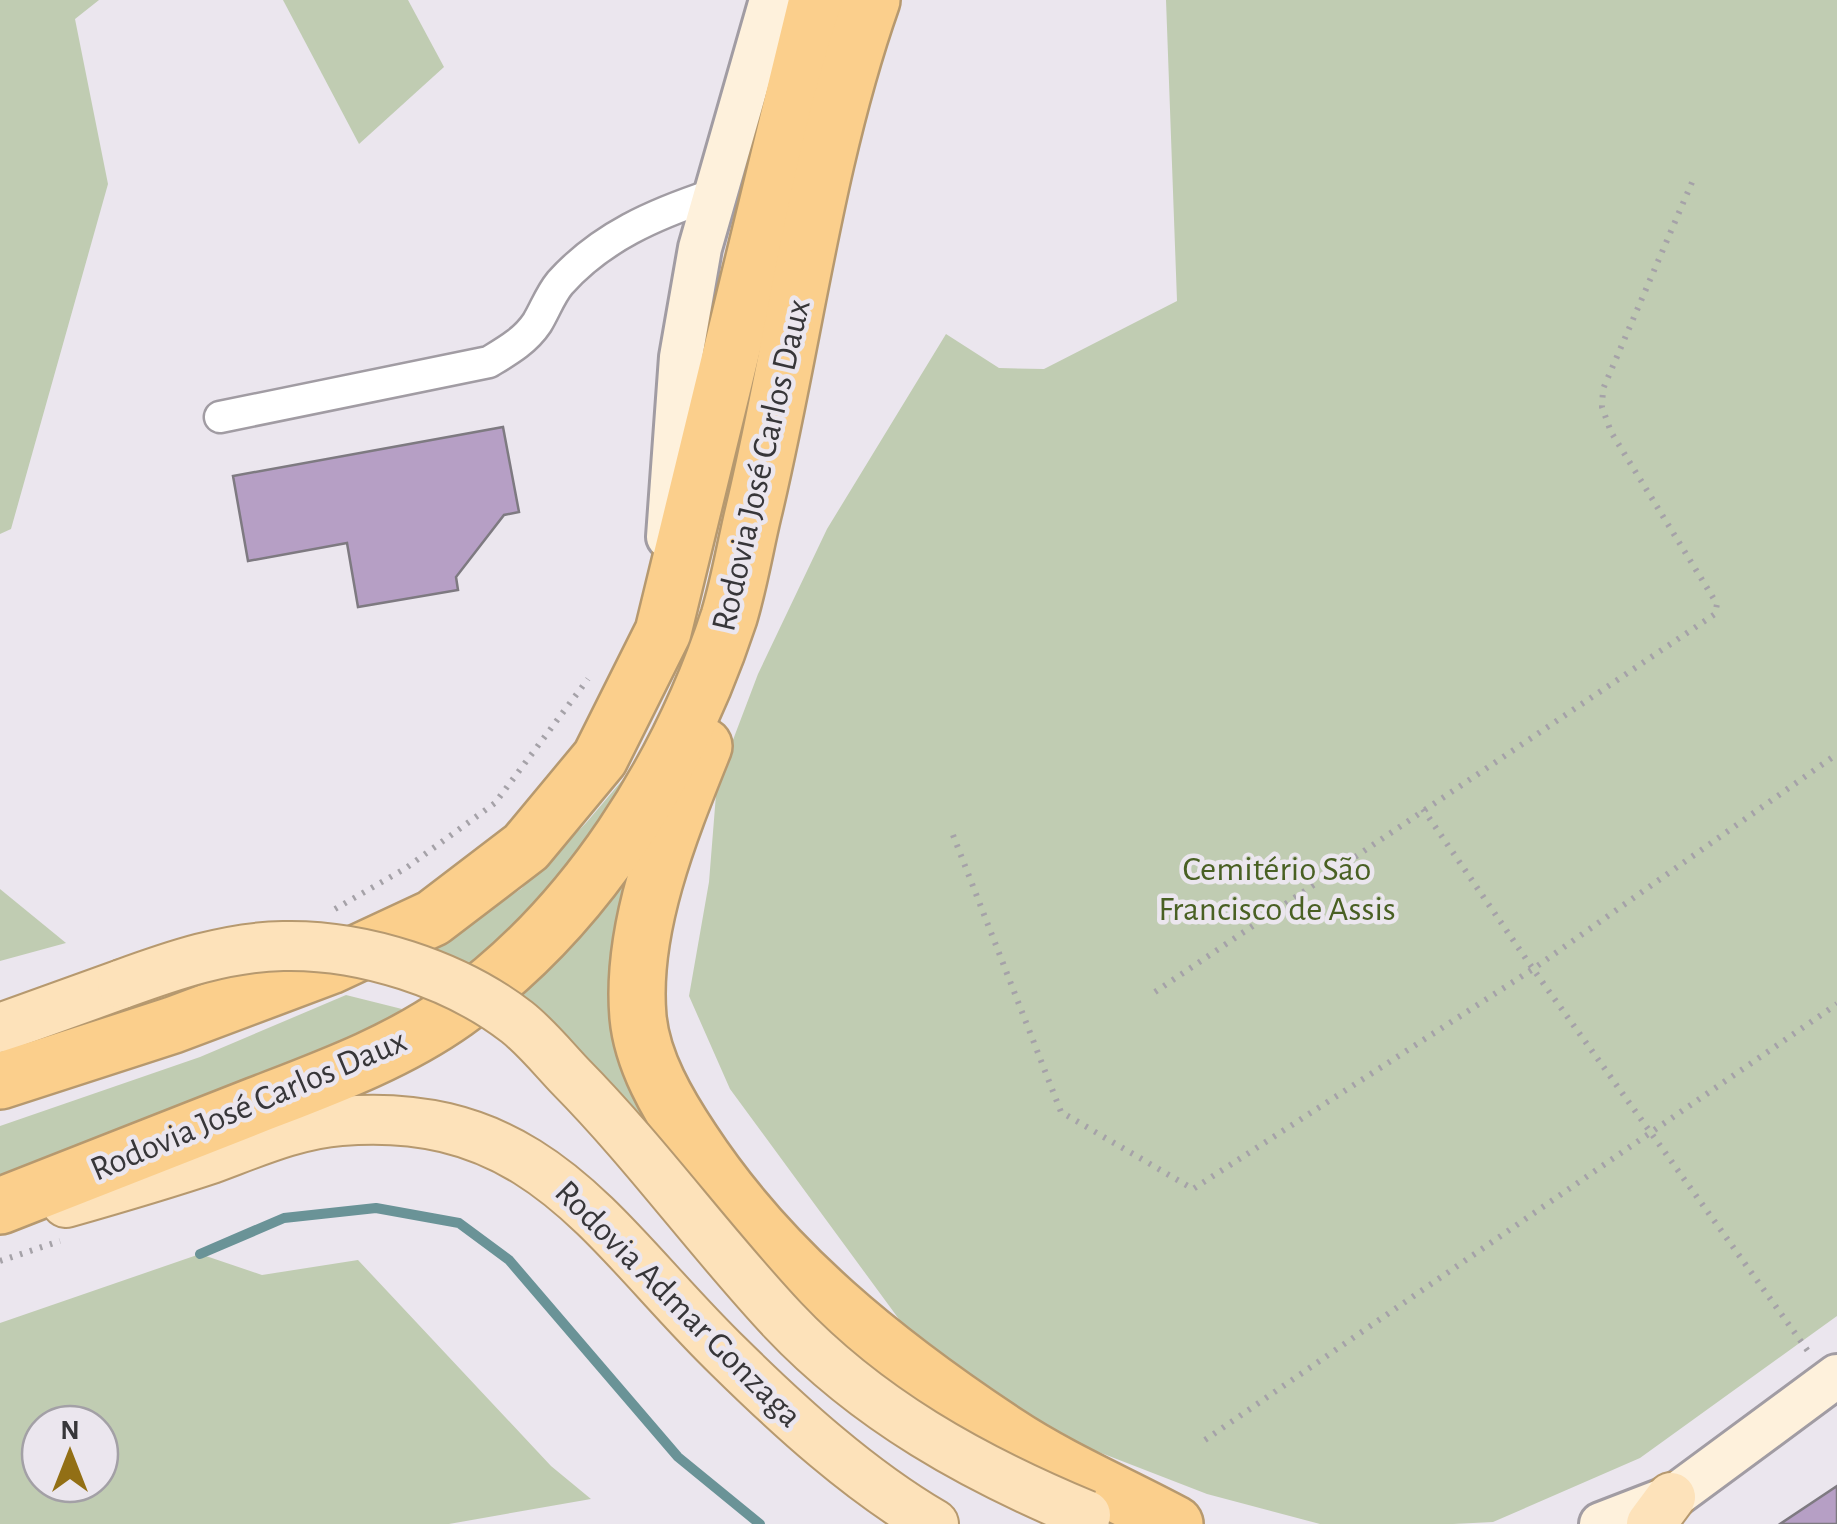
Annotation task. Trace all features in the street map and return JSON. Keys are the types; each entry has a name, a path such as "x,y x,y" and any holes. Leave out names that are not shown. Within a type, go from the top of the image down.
{"highway":[{"name":"Rodovia José Carlos Daux","path":"0,1081 173,1025 330,966 433,918 526,846 600,758 664,632 816,0"},
{"name":"Rodovia José Carlos Daux","path":"0,1206 392,1048 454,1012 555,924 598,872 660,771 729,616 772,437 837,121 872,0"},
{"path":"729,616 711,729 686,792 646,921 637,972 638,1020 652,1068 672,1112 716,1178 812,1286 1009,1435 1175,1524"}],"main road":[{"path":"664,632 681,357 712,194 771,0"},
{"path":"0,1028 190,960 284,946 365,956 444,979 517,1022 588,1094 784,1321 860,1390 945,1450 1101,1519"},
{"name":"Rodovia Admar Gonzaga","path":"0,1221 339,1121 414,1121 479,1137 544,1170 598,1216 728,1356 816,1437 934,1524"},
{"path":"1601,1524 1653,1515 1833,1379"}],"street":[{"path":"220,417 489,362 518,344 535,326 556,288 579,262 621,232 712,194"}],"path":[{"path":"1156,992 1715,614 1717,604 1610,432 1602,407 1603,389 1693,180"},
{"path":"319,913 338,909 406,868 494,803 597,662"},
{"path":"952,835 1061,1112 1192,1189 1532,969 1837,754"},
{"path":"1424,809 1532,969 1833,1379"},
{"path":"1205,1440 1653,1135 1837,1004"},
{"path":"0,1262 72,1236"}],"green space":[{"path":"0,0 99,0 75,19 108,184 11,529 0,534"},
{"path":"283,0 408,0 444,67 359,144"},
{"name":"Cemitério São Francisco de Assis","path":"1166,0 1837,0 1837,1316 1640,1458 1493,1522 1320,1524 1207,1494 1034,1427 904,1326 730,1089 689,996 709,882 717,782 758,674 827,529 946,334 999,368 1044,369 1177,301"},
{"path":"658,738 546,900 459,974 416,957 521,889 586,823"},
{"path":"673,817 628,999 841,1345 514,994"},
{"path":"0,889 66,943 0,961"},
{"path":"346,995 402,1009 367,1034 0,1176 0,1126 200,1057"},
{"path":"200,1254 262,1275 358,1260 551,1466 591,1499 449,1524 0,1524 0,1323"}],"building":[{"path":"503,427 519,512 504,515 456,577 458,590 358,607 347,543 248,561 233,476"},
{"path":"1837,1486 1837,1524 1780,1524"}],"waterway":[{"path":"200,1254 284,1218 376,1208 459,1223 509,1260 678,1457 760,1524"}]}
